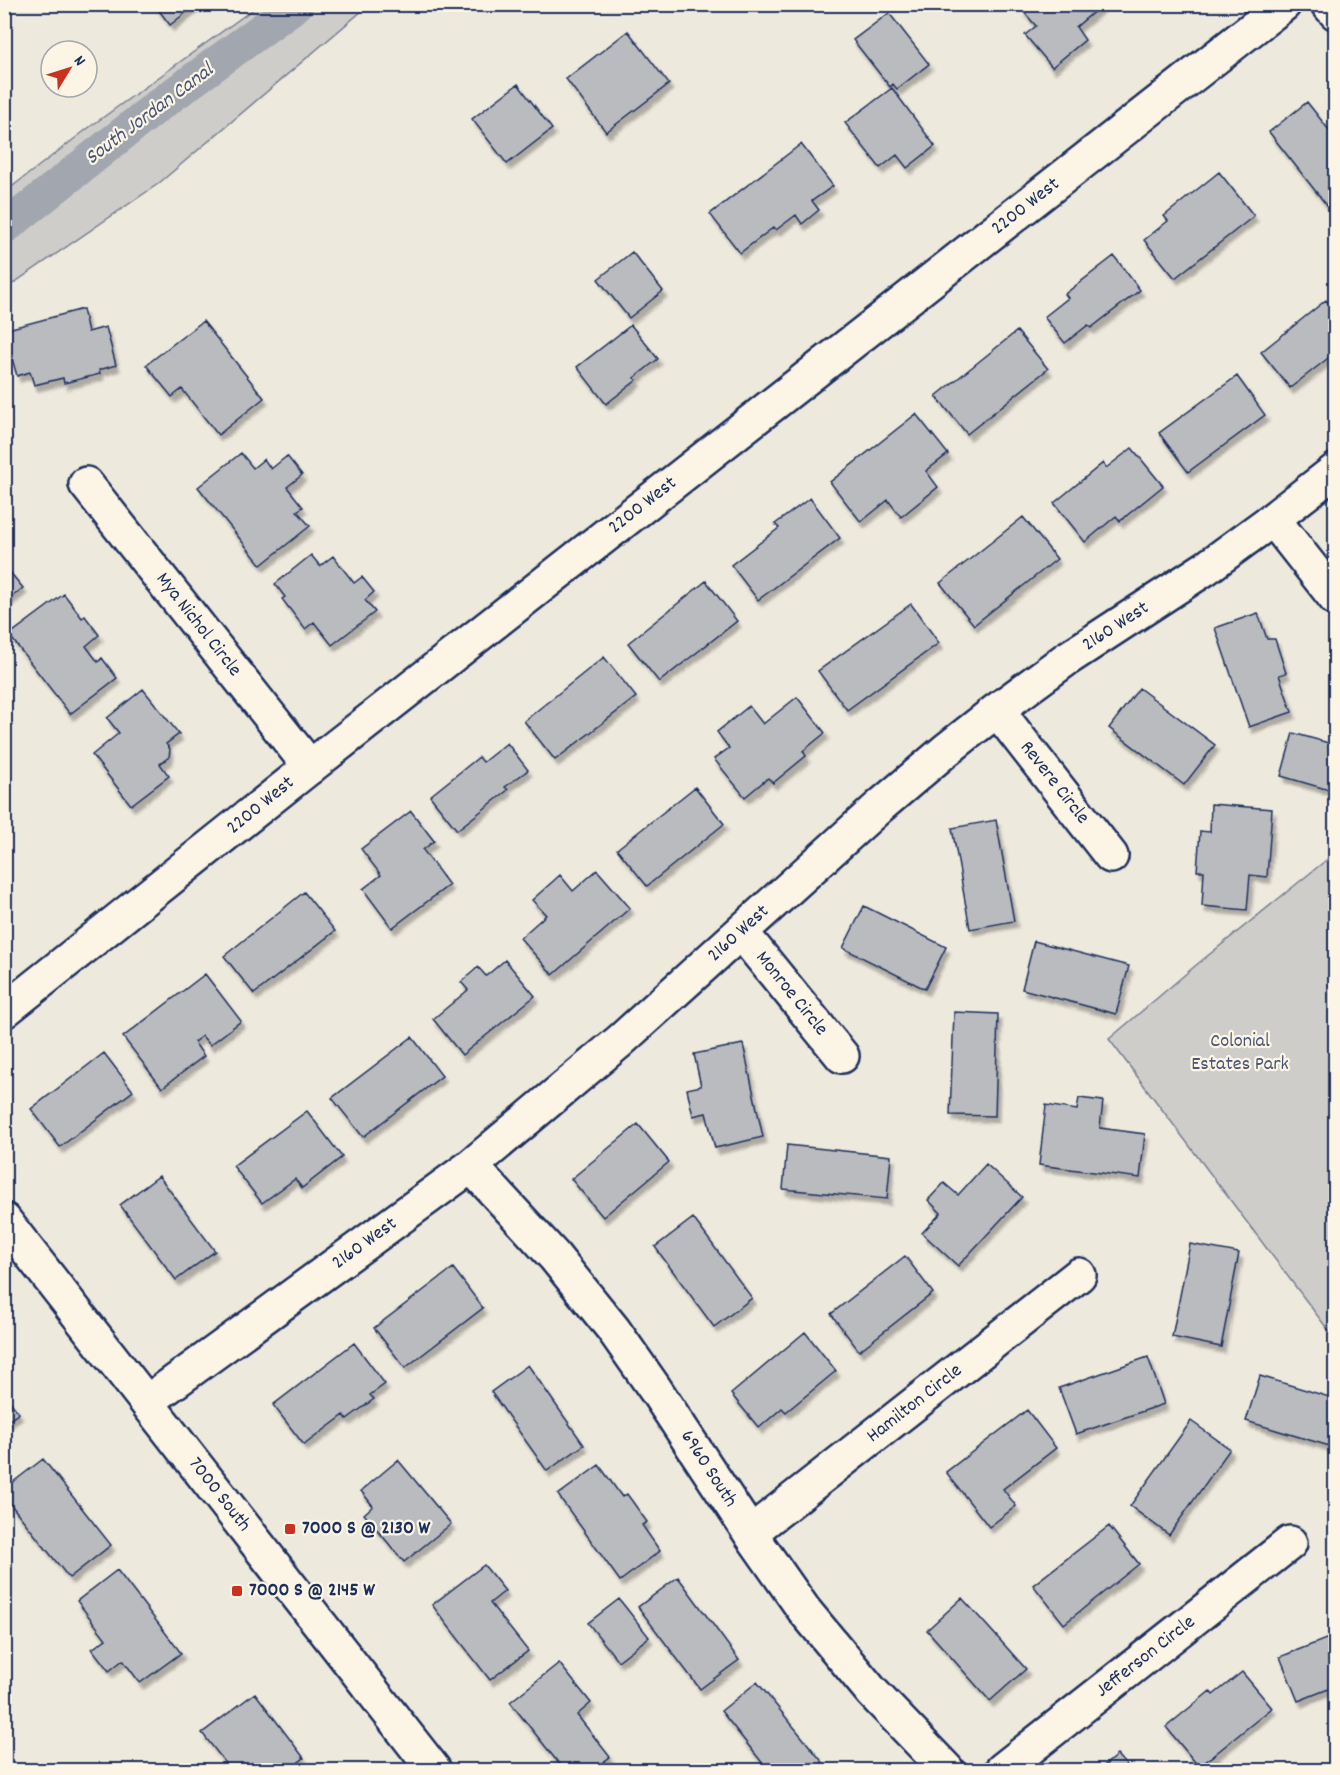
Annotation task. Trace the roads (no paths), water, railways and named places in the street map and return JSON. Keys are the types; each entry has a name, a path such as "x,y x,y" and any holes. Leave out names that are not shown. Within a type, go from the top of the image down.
{"street":[{"name":"2200 West","path":"4,1011 310,767 1284,4"},
{"path":"1328,4 1335,13"},
{"name":"2160 West","path":"147,1402 471,1166 620,1041 888,800 945,751 1030,684 1206,568 1335,471"},
{"name":"Mya Nichol Circle","path":"86,484 310,767"},
{"path":"1273,519 1335,599"},
{"name":"Revere Circle","path":"997,710 1111,856"},
{"name":"Monroe Circle","path":"741,932 842,1056"},
{"name":"6960 South","path":"471,1166 554,1256 612,1329 804,1610 872,1692 947,1770"},
{"name":"7000 South","path":"4,1220 434,1770"},
{"name":"Hamilton Circle","path":"750,1533 1080,1275"},
{"name":"Jefferson Circle","path":"1002,1770 1290,1543"}],"waterway":[{"name":"South Jordan Canal","path":"4,228 159,105 297,4"}],"place":[{"name":"7000 S @ 2130 W","path":"290,1529"},
{"name":"7000 S @ 2145 W","path":"237,1591"}],"park label":[{"name":"Colonial Estates Park","path":"1240,1054"}]}
